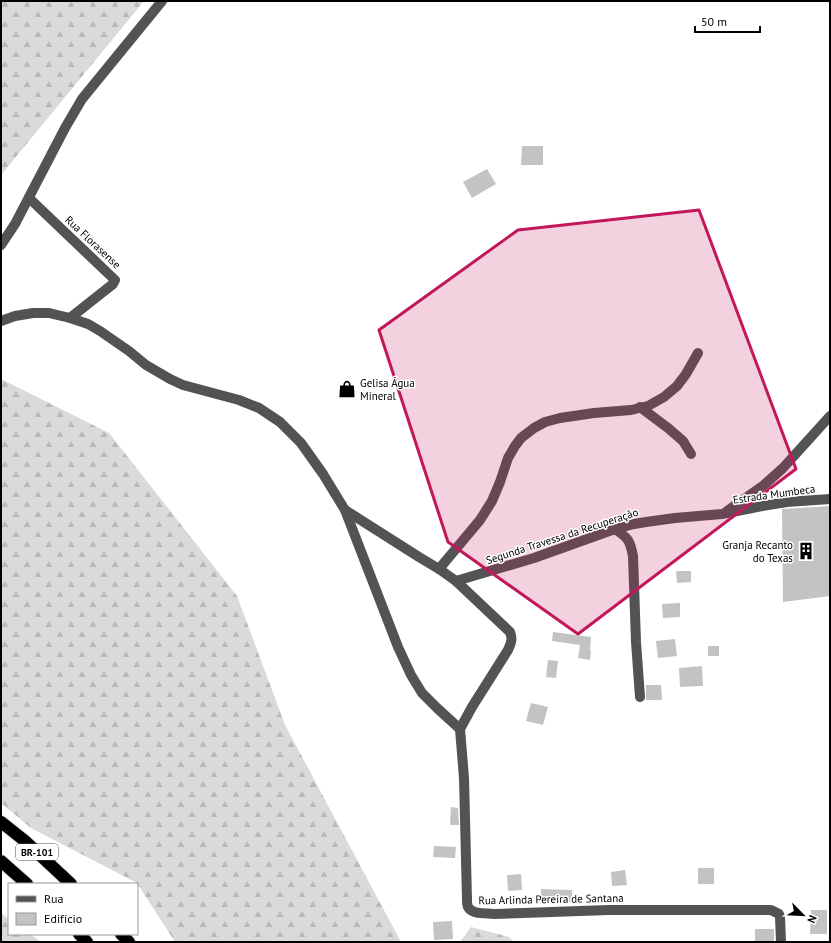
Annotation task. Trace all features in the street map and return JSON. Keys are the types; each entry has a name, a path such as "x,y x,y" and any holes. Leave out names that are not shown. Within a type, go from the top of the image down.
{"highway":[{"name":"BR-101","path":"1,822 25,841 70,883"},
{"name":"BR-101","path":"1,861 26,883"}],"street":[{"path":"1,245 15,224 65,128 82,99 162,1"},
{"name":"Rua Florasense","path":"29,198 115,280 113,284 70,318"},
{"path":"1,321 15,316 33,313 49,313 88,324 100,330 146,365 170,379 183,385 239,400 259,408 280,422 301,442 345,510 398,647 411,675 422,693 460,729 508,650 512,641 510,632 456,581 345,510"},
{"path":"439,569 487,510 500,482 508,458 521,438 545,422 560,418 631,410 648,406 664,397 677,386 698,353"},
{"path":"640,408 683,441 691,454"},
{"name":"Segunda Travessa da Recuperação","path":"456,581 534,558 615,529 646,522 722,514 764,486 784,468 830,416"},
{"name":"Estrada Mumbeca","path":"722,514 787,502 830,499"},
{"path":"615,529 628,539 633,556 635,634 640,697"},
{"name":"Rua Arlinda Pereira de Santana","path":"460,729 464,778 467,900 469,908 474,912 494,914 609,910 771,910 779,914 780,917 781,942"}],"highlighted area":[{"path":"699,210 796,469 578,634 448,542 379,330 518,230"}],"green space":[{"path":"1,1 144,1 1,175"},
{"path":"1,379 109,433 237,596 285,725 401,942 175,942 138,883 31,828 1,803"},
{"path":"1,913 8,918 8,935 31,935 41,942 1,942"},
{"path":"471,927 509,937 514,942 460,942"}],"building":[{"path":"522,146 543,146 543,165 521,165"},
{"path":"487,169 496,184 472,198 463,182"},
{"name":"Granja Recanto do Texas","path":"830,506 830,596 783,602 782,509"},
{"path":"676,571 691,571 691,582 677,583"},
{"path":"680,603 680,617 663,618 662,604"},
{"path":"553,632 591,637 590,660 578,658 580,645 552,641"},
{"path":"675,639 677,656 658,658 656,641"},
{"path":"708,646 719,646 719,656 708,656"},
{"path":"548,660 558,661 556,678 546,677"},
{"path":"702,666 703,686 680,687 679,668"},
{"path":"646,685 661,685 662,700 646,700"},
{"path":"531,703 548,707 543,725 526,721"},
{"path":"451,807 458,808 459,825 450,825"},
{"path":"434,846 456,847 455,858 433,857"},
{"path":"698,868 714,868 714,884 698,884"},
{"path":"625,870 627,885 612,886 611,872"},
{"path":"521,874 522,890 508,891 507,875"},
{"path":"541,889 572,890 572,902 541,901"},
{"path":"811,910 827,910 827,934 810,934"},
{"path":"452,921 453,939 434,940 433,922"},
{"path":"755,929 774,929 774,942 755,942"}],"place":[{"name":"Gelisa Água Mineral","path":"347,389"},
{"name":"Granja Recanto do Texas","path":"806,551"}]}
